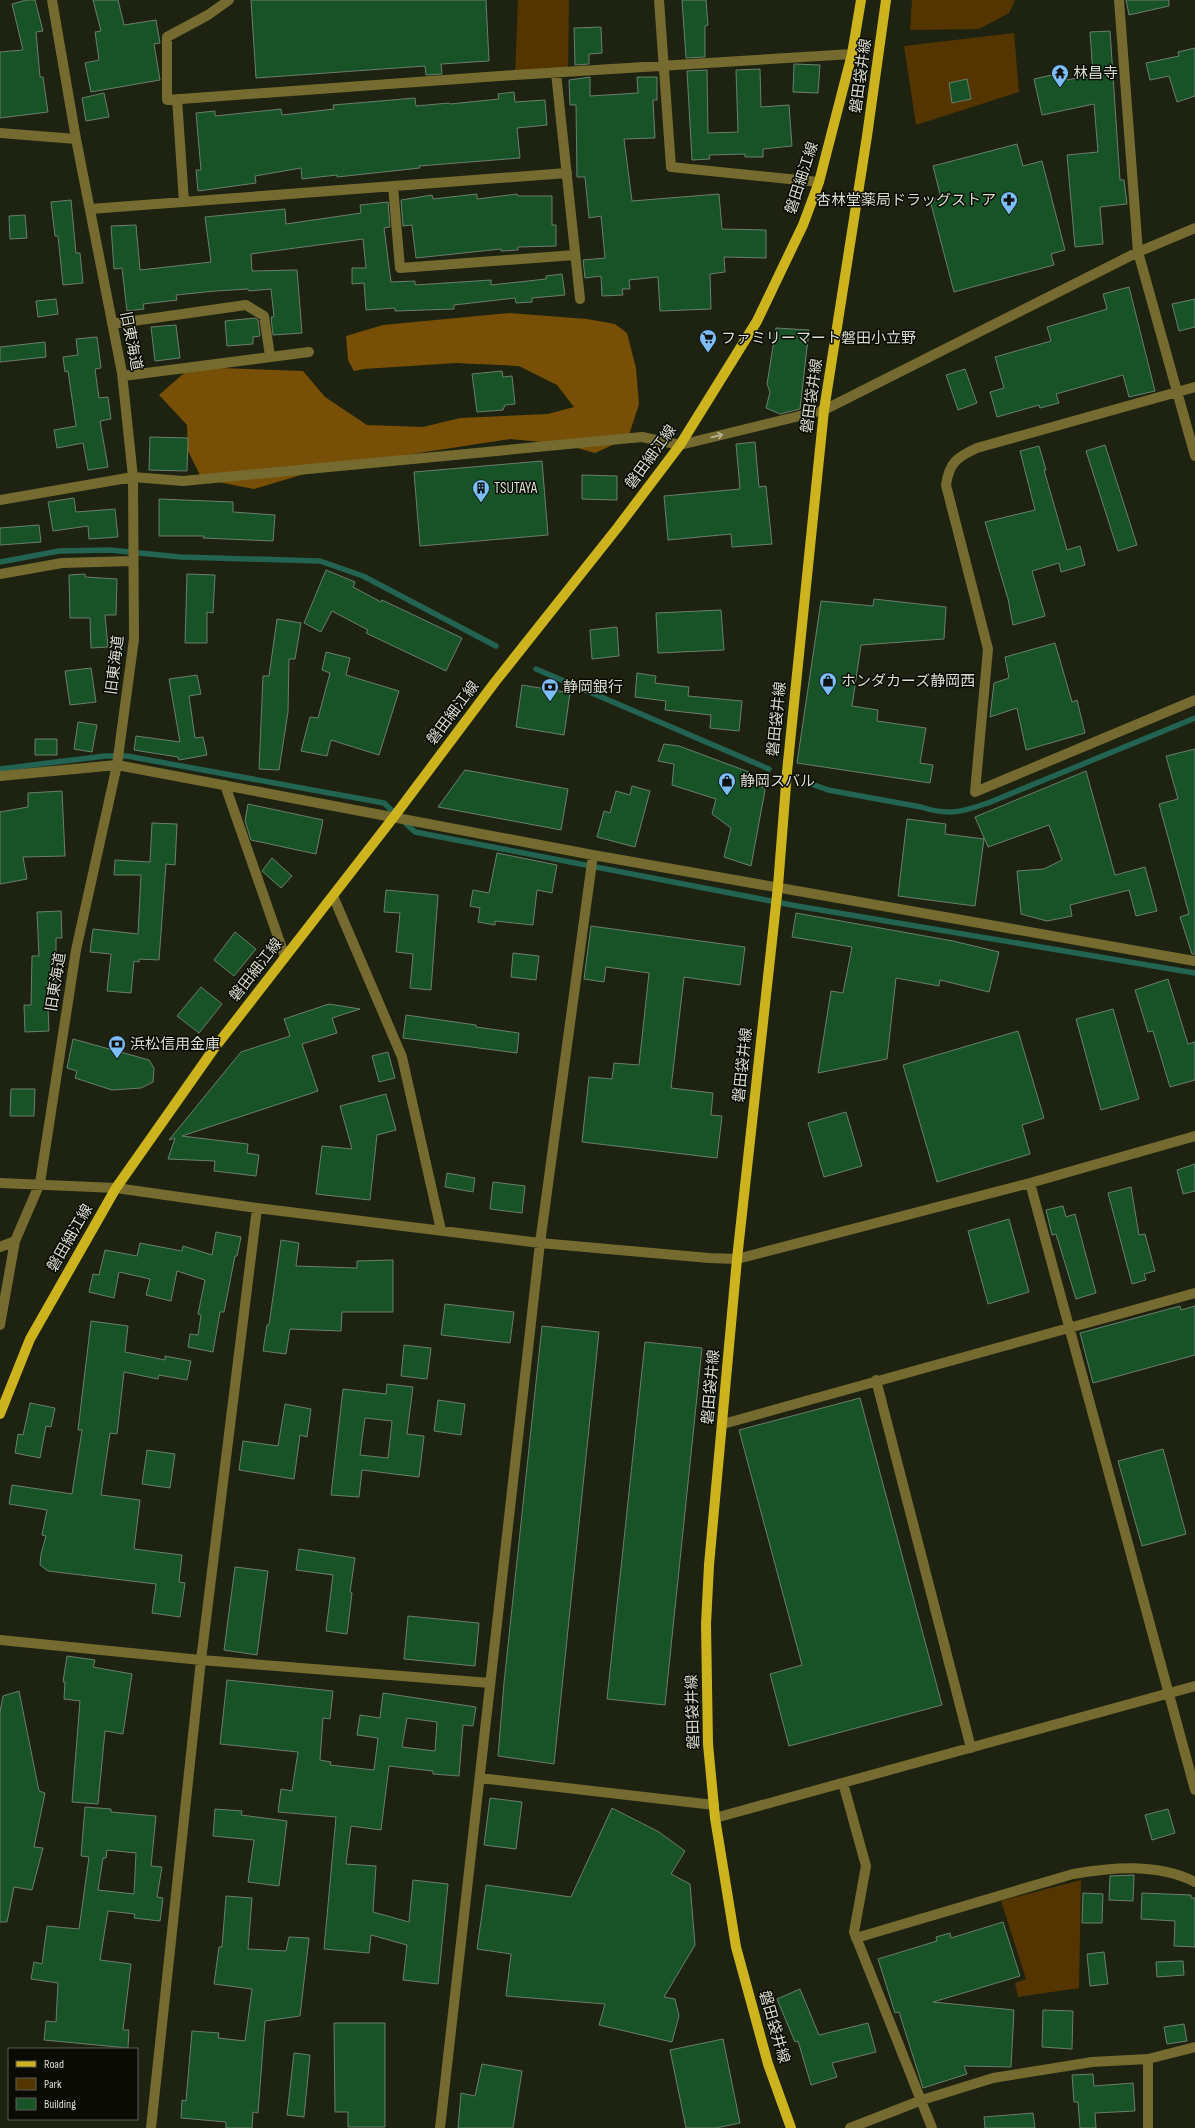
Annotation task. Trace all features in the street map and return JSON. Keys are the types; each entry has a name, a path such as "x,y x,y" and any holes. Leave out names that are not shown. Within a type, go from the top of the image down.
{"main road":[{"name":"磐田細江線","path":"0,1414 30,1339 116,1188 213,1050 394,818 495,682 618,527 680,444 757,321 803,225 819,182 852,54 861,0"},
{"name":"磐田袋井線","path":"791,2128 768,2064 736,1946 715,1818 708,1744 706,1624 709,1565 737,1259 778,886 787,772 824,410 867,136 886,0"}],"street":[{"name":"旧東海道","path":"0,1325 15,1241 40,1183 76,950 117,765 134,640 133,477 123,376 76,139 52,0"},
{"path":"229,0 208,15 167,37 167,100 664,65 852,54"},
{"path":"659,0 671,167 819,182"},
{"path":"1118,0 1138,252 1195,456"},
{"path":"556,73 580,299"},
{"path":"177,99 184,202"},
{"path":"0,133 76,139"},
{"path":"90,209 567,173"},
{"path":"393,186 400,268 575,255"},
{"path":"0,500 133,477 183,481 642,436 680,444 824,410 1138,252 1195,228"},
{"path":"112,324 246,305 264,316 270,356"},
{"path":"123,376 309,352"},
{"path":"1195,387 977,448 961,455 948,470 946,486 988,649 975,792 1195,700"},
{"path":"0,574 62,563 134,561"},
{"path":"0,776 117,765 594,855 778,886 1195,961"},
{"path":"225,785 285,957"},
{"path":"440,2128 540,1243 594,855"},
{"path":"332,896 402,1057 441,1230"},
{"path":"0,1183 40,1183 116,1188 257,1208 540,1243 709,1258 737,1259 1030,1183 1195,1136"},
{"path":"1030,1183 1170,1693 1195,1790"},
{"path":"151,2128 201,1660 257,1208"},
{"path":"0,1247 15,1241"},
{"path":"723,1424 876,1380 1195,1293"},
{"path":"876,1380 971,1748"},
{"path":"0,1640 201,1660 490,1683"},
{"path":"715,1818 1195,1686"},
{"path":"480,1778 714,1805"},
{"path":"843,1783 866,1866 854,1932 932,2128"},
{"path":"856,1938 1073,1874 1106,1868 1140,1868 1182,1875 1195,1882"},
{"path":"850,2128 922,2100 993,2078 1092,2062 1148,2059 1195,2047"},
{"path":"1148,2059 1148,2128"}],"green space":[{"path":"518,0 569,0 568,70 515,75"},
{"path":"912,0 1015,0 1009,13 979,29 910,30"},
{"path":"1014,33 1019,92 916,125 904,46"},
{"path":"1081,1880 1079,1988 1018,1997 1015,1983 1026,1979 1001,1901"}],"shaded area":[{"path":"509,313 587,319 615,324 627,333 636,368 639,404 628,438 595,453 563,444 510,439 328,467 254,489 202,479 188,451 187,425 159,395 191,367 303,371 325,397 367,425 423,427 460,418 548,414 574,407 557,385 519,366 456,363 364,369 354,371 348,360 346,336 383,325"}],"building":[{"path":"26,0 35,0 43,31 36,32 40,77 43,77 48,112 0,118 0,52 23,50 12,4"},
{"path":"93,0 118,0 124,25 156,20 160,43 154,44 160,80 91,92 85,63 99,60 95,32 101,31"},
{"path":"251,0 486,0 489,61 441,64 442,74 426,75 425,66 256,78"},
{"path":"682,0 706,0 708,25 705,26 705,57 686,58"},
{"path":"1126,0 1169,0 1169,6 1129,15"},
{"path":"601,27 602,53 589,54 589,64 575,65 574,28"},
{"path":"1110,31 1120,180 1124,180 1127,204 1100,207 1103,244 1075,247 1067,155 1098,152 1094,104 1042,115 1034,79 1065,72 1067,80 1093,75 1090,32"},
{"path":"1195,48 1195,96 1177,102 1169,76 1150,80 1146,63 1179,56 1178,52"},
{"path":"794,64 820,65 818,93 793,92"},
{"path":"760,69 761,107 789,105 792,146 763,149 763,157 745,157 745,154 709,155 710,159 692,160 687,71 707,70 708,133 738,132 736,70"},
{"path":"590,77 590,96 638,93 637,77 657,77 657,100 653,100 655,138 624,139 632,201 719,194 722,229 766,230 766,258 724,257 725,272 710,274 711,309 660,311 658,277 629,280 630,289 622,289 623,295 602,296 601,276 585,278 583,260 605,258 601,216 589,218 585,177 577,177 576,105 570,105 569,80"},
{"path":"967,79 971,99 952,103 949,83"},
{"path":"514,92 515,102 545,100 547,125 517,128 520,158 419,166 420,168 337,177 337,175 302,179 301,168 255,176 256,183 198,191 196,170 201,170 196,113 215,111 215,116 281,109 282,115 334,109 333,105 415,98 416,106 450,104 499,99 498,94"},
{"path":"104,93 109,117 86,121 82,98"},
{"path":"1017,144 1023,166 1042,161 1065,250 1051,254 1054,265 954,292 930,200 941,198 933,166"},
{"path":"477,194 477,199 517,194 518,196 552,196 552,225 556,225 556,246 518,247 518,250 501,251 501,249 416,258 412,225 403,226 401,200 432,195 433,199"},
{"path":"71,200 76,253 80,253 83,283 63,285 58,236 55,236 51,202"},
{"path":"388,202 390,227 384,228 391,282 415,281 415,285 491,280 491,285 546,279 546,276 562,274 565,295 532,298 532,302 516,303 515,298 454,305 454,309 395,311 395,308 366,310 364,283 352,284 352,268 366,268 363,239 251,254 252,271 297,270 302,333 273,335 271,317 274,317 271,289 249,291 248,289 215,291 176,295 177,300 143,304 144,309 127,311 122,268 114,269 111,226 136,225 140,270 211,262 205,217 285,209 286,224 361,213 360,205"},
{"path":"25,215 27,238 10,239 9,216"},
{"path":"1129,287 1155,391 1129,397 1123,375 1056,394 1059,403 1040,408 1039,405 997,417 990,392 1004,388 995,357 1051,341 1047,327 1107,309 1103,294"},
{"path":"56,299 58,314 38,317 36,301"},
{"path":"1195,299 1195,327 1179,331 1172,304"},
{"path":"255,318 258,320 260,336 253,337 253,344 227,346 225,321"},
{"path":"176,325 180,358 155,361 151,327"},
{"path":"776,328 809,330 800,409 780,414 766,408 770,392 767,384"},
{"path":"97,337 101,368 95,369 99,398 108,397 111,419 100,421 108,467 88,470 83,443 57,448 54,430 76,426 68,371 65,372 63,357 78,355 76,339"},
{"path":"45,342 46,357 0,362 0,347"},
{"path":"965,369 977,403 958,410 946,375"},
{"path":"502,371 503,377 512,376 515,404 505,405 503,410 477,412 472,374"},
{"path":"150,437 188,438 187,471 149,470"},
{"path":"755,442 759,487 766,486 772,544 732,547 731,534 668,540 664,496 740,489 736,444"},
{"path":"1105,445 1137,545 1118,551 1086,451"},
{"path":"1039,446 1046,470 1044,470 1067,550 1080,546 1085,565 1061,572 1059,563 1032,571 1045,616 1013,625 1008,599 985,522 1035,510 1020,451"},
{"name":"TSUTAYA","path":"542,461 548,535 420,546 414,472"},
{"path":"582,475 617,476 617,500 582,499"},
{"path":"74,498 76,512 115,509 118,537 89,539 88,526 53,531 48,502"},
{"path":"159,499 233,502 233,512 275,515 273,541 203,538 204,536 159,536"},
{"path":"39,525 41,542 0,545 0,528"},
{"path":"326,570 355,582 353,587 381,602 382,600 462,638 446,671 366,633 368,630 332,611 321,632 304,623"},
{"path":"85,574 85,577 117,579 116,615 105,615 108,647 91,648 90,618 70,618 69,575"},
{"path":"187,574 215,575 213,613 207,612 207,643 185,643"},
{"path":"874,599 946,607 944,639 861,645 852,706 878,710 877,721 926,728 920,763 933,765 930,783 797,763 821,601 873,606"},
{"path":"721,610 724,650 658,653 656,613"},
{"path":"277,619 301,623 295,659 289,659 288,712 279,770 259,769 263,676 269,676"},
{"path":"617,627 619,656 592,659 590,630"},
{"path":"1055,643 1072,702 1077,700 1085,733 1026,750 1017,708 990,717 994,683 1009,678 1005,657"},
{"path":"326,652 350,658 346,675 399,691 379,755 331,740 327,756 301,751 310,717 318,718 330,673 322,670"},
{"path":"91,668 96,702 70,705 65,671"},
{"path":"637,673 656,676 655,683 689,687 688,696 742,701 739,731 710,728 711,715 665,710 666,701 635,697"},
{"path":"197,675 201,694 189,696 195,738 203,737 207,755 179,760 178,757 134,750 136,736 180,742 169,679"},
{"path":"522,685 570,693 564,735 516,727"},
{"path":"78,722 97,725 92,752 74,749"},
{"path":"35,739 57,739 57,755 35,755"},
{"path":"664,744 679,746 749,772 765,790 751,866 724,857 731,828 712,814 716,799 672,785 674,764 658,761"},
{"path":"1195,749 1195,954 1192,954 1180,917 1189,914 1159,804 1178,799 1166,756"},
{"path":"465,770 568,789 561,830 438,807"},
{"path":"1086,771 1115,875 1145,867 1157,911 1136,916 1129,890 1070,905 1072,916 1047,921 1021,914 1017,871 1044,869 1062,860 1049,825 988,847 975,817"},
{"path":"632,786 650,791 635,847 597,837 604,811 610,813 616,791 630,795"},
{"path":"62,791 65,856 23,857 27,879 0,884 0,812 28,807 28,793"},
{"path":"248,804 323,820 316,854 251,840 245,821"},
{"path":"907,819 946,824 945,834 984,839 975,906 898,896"},
{"path":"152,823 177,824 175,865 166,864 159,960 139,959 139,962 134,961 131,993 107,991 111,954 90,952 93,929 138,934 141,875 114,875 115,860 150,862"},
{"path":"497,853 557,865 552,893 537,890 533,925 495,921 495,925 478,922 480,908 470,906 473,890 489,893"},
{"path":"272,858 292,876 281,888 262,871"},
{"path":"386,890 438,895 431,990 410,988 413,954 396,952 400,913 384,912"},
{"path":"61,911 62,938 56,938 56,983 47,983 49,1031 25,1032 24,1005 31,1005 32,956 39,956 37,912"},
{"path":"796,913 953,941 999,952 989,992 940,980 939,986 896,978 887,1059 818,1073 831,991 843,993 852,947 792,937"},
{"path":"591,926 745,947 740,985 684,977 671,1088 713,1093 711,1115 722,1116 717,1158 582,1142 589,1077 612,1079 614,1063 639,1065 649,973 606,967 604,982 584,979"},
{"path":"235,932 256,949 234,976 214,960"},
{"path":"513,953 539,956 536,980 511,977"},
{"path":"1168,979 1188,1044 1195,1042 1195,1080 1170,1087 1153,1031 1148,1032 1135,990"},
{"path":"201,987 222,1004 199,1033 177,1016"},
{"path":"329,1004 360,1009 332,1018 337,1033 302,1044 318,1091 182,1136 248,1144 247,1153 259,1155 256,1176 214,1171 215,1161 168,1159 175,1138 169,1140 241,1052 290,1036 284,1019"},
{"path":"1113,1009 1139,1099 1101,1110 1076,1019"},
{"path":"406,1015 519,1033 517,1053 403,1038"},
{"path":"1018,1031 1044,1118 1022,1125 1030,1154 937,1182 903,1065"},
{"path":"73,1039 149,1060 154,1068 153,1082 141,1088 112,1090 75,1078 77,1071 67,1068"},
{"path":"388,1052 395,1078 379,1082 372,1056"},
{"path":"11,1089 35,1089 34,1116 10,1116"},
{"path":"386,1094 396,1130 377,1135 370,1200 316,1194 322,1146 352,1149 340,1106"},
{"path":"846,1112 862,1166 824,1177 808,1123"},
{"path":"1195,1164 1195,1191 1183,1194 1177,1170"},
{"path":"447,1173 475,1178 473,1192 445,1187"},
{"path":"493,1182 525,1186 522,1213 490,1209"},
{"path":"1131,1187 1139,1235 1145,1234 1155,1271 1144,1274 1146,1280 1132,1284 1108,1193"},
{"path":"1063,1206 1066,1217 1075,1214 1096,1293 1076,1299 1056,1234 1052,1235 1046,1210"},
{"path":"1009,1219 1029,1292 988,1304 968,1231"},
{"path":"216,1232 241,1237 237,1256 235,1256 224,1312 220,1312 213,1352 188,1347 190,1334 198,1335 201,1315 198,1314 205,1280 177,1271 171,1301 146,1295 150,1279 119,1272 114,1298 89,1292 93,1274 99,1275 105,1250 137,1256 140,1243 182,1251 183,1246 212,1255"},
{"path":"281,1240 299,1243 296,1266 357,1268 357,1261 393,1260 393,1312 342,1312 341,1331 290,1329 286,1354 263,1351 267,1325 269,1325"},
{"path":"445,1304 514,1312 510,1343 441,1335"},
{"path":"1180,1306 1181,1310 1195,1306 1195,1355 1093,1383 1080,1333"},
{"path":"91,1321 128,1326 125,1352 165,1360 165,1356 191,1361 187,1380 159,1375 158,1379 124,1372 117,1434 110,1433 101,1495 140,1500 134,1549 182,1555 179,1582 185,1583 180,1617 152,1613 156,1584 48,1571 40,1565 41,1554 46,1536 42,1535 47,1510 9,1504 12,1485 72,1494 82,1430 78,1430"},
{"path":"542,1326 599,1332 554,1764 498,1756 504,1683"},
{"path":"645,1342 702,1348 665,1705 607,1699"},
{"path":"404,1345 431,1348 427,1379 401,1376"},
{"path":"387,1384 413,1387 407,1434 424,1436 419,1477 362,1470 359,1497 331,1495 343,1389 386,1394","holes":["365,1418 392,1421 388,1458 360,1455"]},
{"path":"860,1398 942,1705 789,1746 770,1674 802,1665 739,1430"},
{"path":"438,1400 465,1404 461,1435 434,1431"},
{"path":"30,1403 55,1408 51,1427 46,1426 40,1458 15,1453 18,1434 23,1435"},
{"path":"285,1404 311,1409 307,1437 300,1435 294,1479 239,1470 243,1441 278,1446"},
{"path":"1163,1449 1186,1534 1142,1546 1118,1461"},
{"path":"147,1450 175,1454 170,1488 142,1484"},
{"path":"299,1549 355,1558 350,1592 352,1593 347,1634 326,1631 333,1575 296,1570"},
{"path":"235,1567 268,1571 257,1655 224,1650"},
{"path":"408,1616 479,1623 475,1666 404,1659"},
{"path":"67,1656 95,1660 93,1667 132,1674 123,1734 105,1731 98,1804 72,1802 80,1701 64,1699 65,1682 63,1682"},
{"path":"227,1680 333,1691 330,1719 323,1718 320,1760 331,1762 330,1765 374,1770 378,1738 357,1735 360,1715 380,1718 383,1693 476,1707 473,1726 463,1725 459,1776 433,1774 433,1771 389,1766 381,1830 351,1826 346,1864 376,1866 373,1912 409,1922 413,1880 448,1884 438,1984 403,1980 407,1945 371,1935 369,1953 324,1949 336,1817 278,1812 281,1789 292,1791 298,1752 220,1744","holes":["407,1718 437,1722 435,1751 402,1747"]},
{"path":"19,1691 39,1791 45,1793 34,1847 43,1848 32,1890 14,1887 7,1922 0,1922 0,1712 3,1696"},
{"path":"490,1798 522,1802 516,1849 484,1845"},
{"path":"85,1807 111,1809 111,1812 156,1816 151,1866 162,1867 157,1897 163,1898 160,1921 134,1918 135,1914 108,1911 100,1960 131,1964 123,2030 129,2030 128,2048 44,2040 46,2021 56,2022 58,1983 31,1979 34,1962 42,1964 47,1926 79,1929 89,1857 81,1856","holes":["107,1850 136,1853 134,1894 98,1890 103,1858 106,1858"]},
{"path":"612,1808 659,1832 685,1851 671,1874 690,1884 695,1945 664,1997 675,1999 679,2016 672,2042 599,2025 605,2004 506,1996 511,1954 477,1949 486,1885 571,1897"},
{"path":"215,1809 242,1811 241,1815 287,1821 279,1886 248,1882 254,1840 213,1836"},
{"path":"1168,1809 1175,1833 1152,1840 1145,1815"},
{"path":"1134,1875 1133,1901 1109,1900 1110,1876"},
{"path":"1083,1893 1103,1894 1102,1923 1082,1923"},
{"path":"1142,1893 1191,1895 1191,1898 1195,1898 1195,1947 1174,1946 1175,1921 1141,1919"},
{"path":"226,1896 252,1898 248,1949 286,1951 289,1937 309,1938 300,2016 265,2021 258,2113 253,2112 252,2128 226,2128 226,2122 181,2118 182,2100 186,2101 192,2031 219,2033 218,2038 245,2041 252,1989 214,1984 219,1947 222,1947"},
{"path":"1003,1922 1020,1976 933,2002 1014,2010 1011,2067 964,2066 967,2074 923,2088 899,2012 895,2013 878,1959 937,1941 936,1937 950,1933 951,1938"},
{"path":"1104,1952 1108,1984 1090,1986 1087,1954"},
{"path":"1183,1961 1184,1975 1157,1977 1156,1962"},
{"path":"800,1989 819,2035 868,2023 876,2052 832,2063 837,2077 811,2085 798,2041 795,2042 777,1999"},
{"path":"1043,2010 1073,2011 1072,2049 1042,2047"},
{"path":"334,2023 385,2023 385,2127 348,2127 348,2112 335,2112"},
{"path":"1184,2024 1187,2041 1167,2044 1164,2027"},
{"path":"723,2039 740,2123 716,2128 686,2128 670,2050"},
{"path":"294,2053 310,2055 304,2117 287,2115"},
{"path":"482,2064 522,2071 513,2128 458,2128 461,2093 475,2096"},
{"path":"1093,2074 1094,2086 1133,2083 1135,2111 1095,2113 1096,2128 1080,2128 1078,2102 1074,2102 1072,2075"},
{"path":"1033,2113 1035,2128 985,2128 984,2117"}],"waterway":[{"path":"0,562 59,551 110,550 180,557 320,561 363,576 496,646"},
{"path":"536,669 769,769"},
{"path":"806,782 828,790 931,810 947,812 962,811 988,803 1195,718"},
{"path":"0,769 105,756 127,756 384,803 415,832 797,906 1195,973"}],"place":[{"name":"林昌寺","path":"1060,88"},
{"name":"杏林堂薬局ドラッグストア","path":"1009,215"},
{"name":"ファミリーマート磐田小立野","path":"708,353"},
{"name":"TSUTAYA","path":"481,503"},
{"name":"ホンダカーズ静岡西","path":"828,696"},
{"name":"静岡銀行","path":"550,702"},
{"name":"静岡スバル","path":"727,796"},
{"name":"浜松信用金庫","path":"117,1059"}]}
